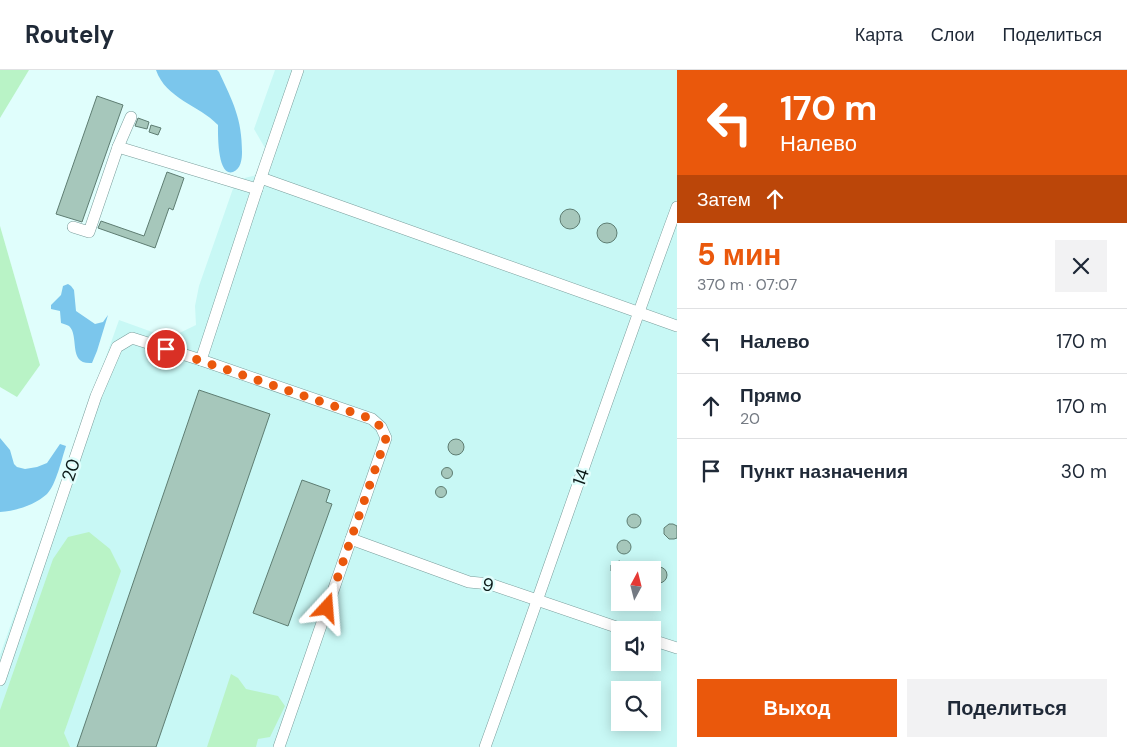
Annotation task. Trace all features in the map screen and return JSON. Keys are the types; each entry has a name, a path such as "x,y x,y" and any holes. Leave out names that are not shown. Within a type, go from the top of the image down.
{"lane":[{"path":"201,360 298,70"},
{"path":"73,226 89,232 118,147 131,117"},
{"path":"118,147 259,184 677,326"},
{"name":"14","path":"485,747 677,207"},
{"name":"20","path":"0,680 96,396 117,347 132,338 372,419 381,427 386,438 279,747"},
{"name":"9","path":"351,539 469,582 490,584 611,625"},
{"path":"661,643 677,648"}],"shaded area":[{"path":"275,70 677,70 677,747 0,747 0,655 119,320 169,338 196,325 195,306 199,286 236,180 257,175 265,148 254,129"}],"green space":[{"path":"0,70 29,70 0,118"},
{"path":"0,226 40,365 17,397 0,387"},
{"path":"89,532 110,549 121,571 64,733 70,747 0,747 0,710 53,559 68,537"},
{"path":"231,674 238,678 246,689 278,696 285,706 270,737 258,739 256,747 207,747"}],"water":[{"path":"156,70 217,70 219,72 232,102 242,140 241,164 236,171 228,172 221,161 218,125 167,88"},
{"path":"68,284 74,290 76,311 95,324 103,322 108,315 92,363 79,359 72,331 69,326 61,323 60,311 51,309 51,305 61,295 63,286"},
{"path":"0,438 10,450 14,464 25,469 47,463 60,444 66,446 56,478 47,494 25,507 0,512"}],"building":[{"path":"97,96 123,105 82,222 56,214"},
{"path":"138,118 149,122 147,129 135,126"},
{"path":"151,125 161,128 158,135 149,132"},
{"path":"167,172 184,178 173,210 169,208 155,248 98,228 101,221 144,236"},
{"path":"566,209 574,209 580,215 580,223 574,229 566,229 560,223 560,215"},
{"path":"603,223 611,223 617,229 617,237 611,243 603,243 597,237 597,229"},
{"path":"199,390 270,414 156,747 77,747"},
{"path":"453,439 459,439 464,444 462,453 453,455 448,450 448,444"},
{"path":"445,468 449,468 452,473 451,477 445,478 442,475 442,471"},
{"path":"302,480 330,490 326,502 332,504 288,626 253,613"},
{"path":"439,487 443,487 446,492 445,496 439,497 436,494 436,490"},
{"path":"634,514 639,516 641,521 639,526 634,528 629,526 627,521 629,516"},
{"path":"669,524 677,526 677,538 669,539 664,534 664,528"},
{"path":"624,540 629,542 631,547 629,552 624,554 619,552 617,547 619,542"},
{"path":"661,568 665,569 665,581 661,582"}],"route":[{"path":"166,349 372,419 381,427 386,438 327,608"}]}
